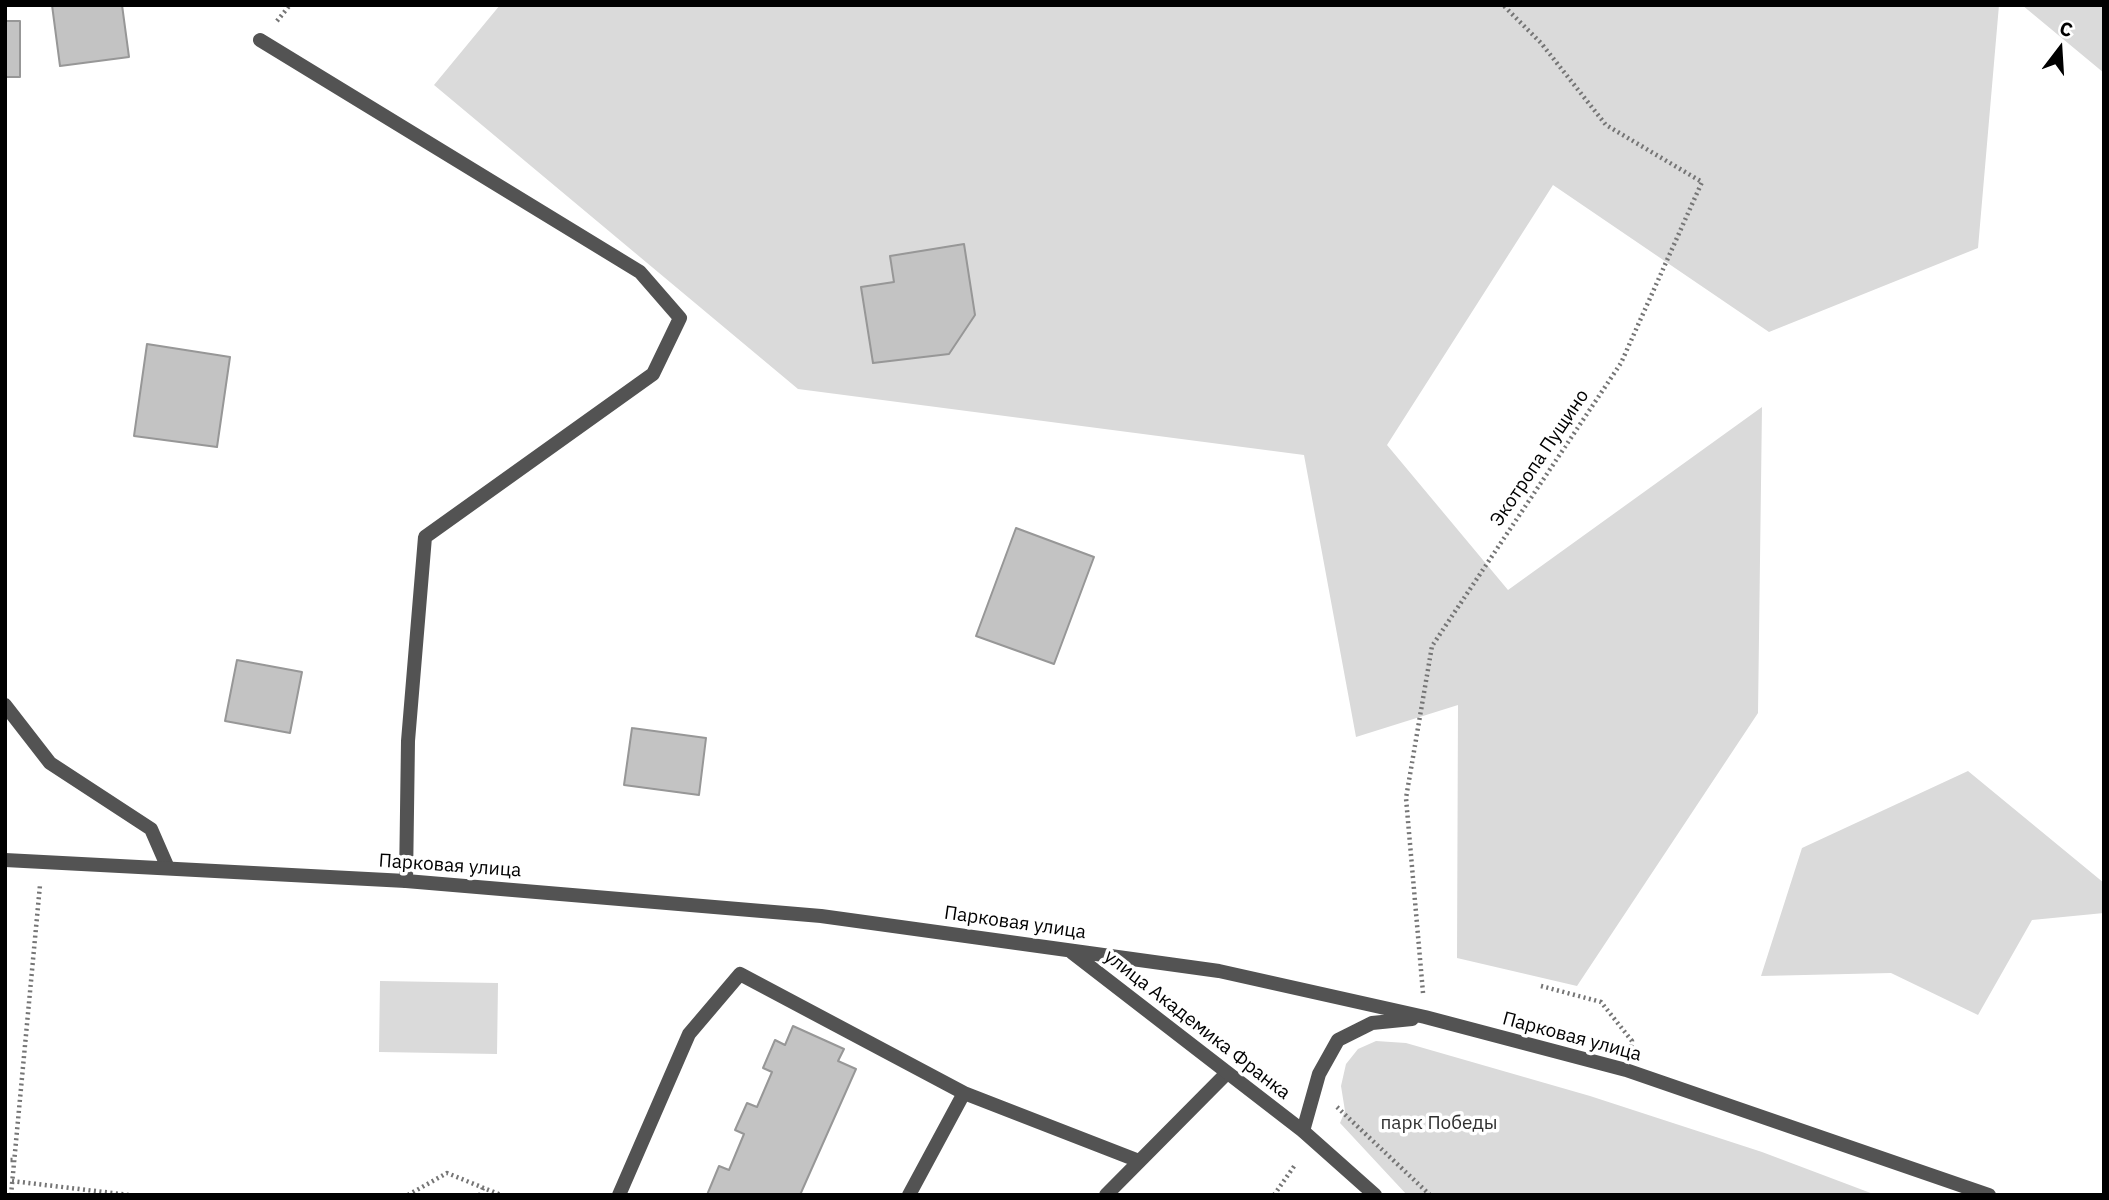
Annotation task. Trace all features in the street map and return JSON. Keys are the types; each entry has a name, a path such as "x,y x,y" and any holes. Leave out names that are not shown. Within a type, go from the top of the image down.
{"street":[{"path":"260,40 640,272 680,317 653,374 425,537 408,741 406,881"},
{"path":"5,705 50,763 151,829 168,868"},
{"name":"Парковая улица","path":"5,860 406,881 821,916 1219,971 1425,1017 1626,1070 1989,1195"},
{"name":"улица Академика Франка","path":"1067,949 1303,1131 1375,1195"},
{"path":"620,1195 689,1034 740,974 964,1093 1139,1161"},
{"name":"улица Академика Франка","path":"1303,1131 1318,1074 1338,1040 1372,1023 1425,1017"},
{"path":"1106,1195 1226,1074"},
{"path":"909,1195 964,1093"}],"path":[{"name":"Экотропа Пущино","path":"1425,1017 1406,798 1432,646 1621,363 1702,182 1606,125 1541,43 1503,5"},
{"path":"11,1195 42,862"},
{"path":"1541,986 1601,1002 1632,1041 1626,1070"},
{"path":"1336,1106 1430,1195"},
{"path":"5,1160 14,1160"},
{"path":"1274,1195 1295,1165"},
{"path":"408,1195 447,1173 501,1195"},
{"path":"12,1181 129,1195"},
{"path":"480,1195 483,1188"}],"green space":[{"path":"500,5 1999,5 1978,248 1769,332 1553,185 1387,445 1508,590 1762,407 1758,713 1577,986 1457,958 1458,705 1356,737 1304,455 798,389 434,85"},
{"path":"2022,5 2104,5 2104,73"},
{"path":"1968,771 2104,883 2104,913 2032,920 1978,1015 1891,973 1761,976 1802,848"},
{"path":"380,981 498,983 497,1054 379,1052"},
{"name":"парк Победы","path":"1376,1041 1406,1043 1590,1096 1762,1152 1876,1195 1407,1195 1340,1123 1345,1111 1341,1086 1346,1064 1358,1049"}],"building":[{"path":"52,5 122,5 129,57 60,66"},
{"path":"5,21 20,21 20,77 5,77"},
{"path":"964,244 975,315 949,354 873,363 861,287 894,282 890,256"},
{"path":"147,344 230,357 217,447 134,436"},
{"path":"1016,528 1094,557 1054,664 976,636"},
{"path":"237,660 302,672 290,733 225,721"},
{"path":"632,728 706,738 699,795 624,785"},
{"path":"793,1026 844,1049 838,1061 856,1069 800,1195 707,1195 719,1166 729,1170 744,1134 735,1130 747,1103 757,1107 772,1072 763,1068 775,1040 785,1045"}]}
